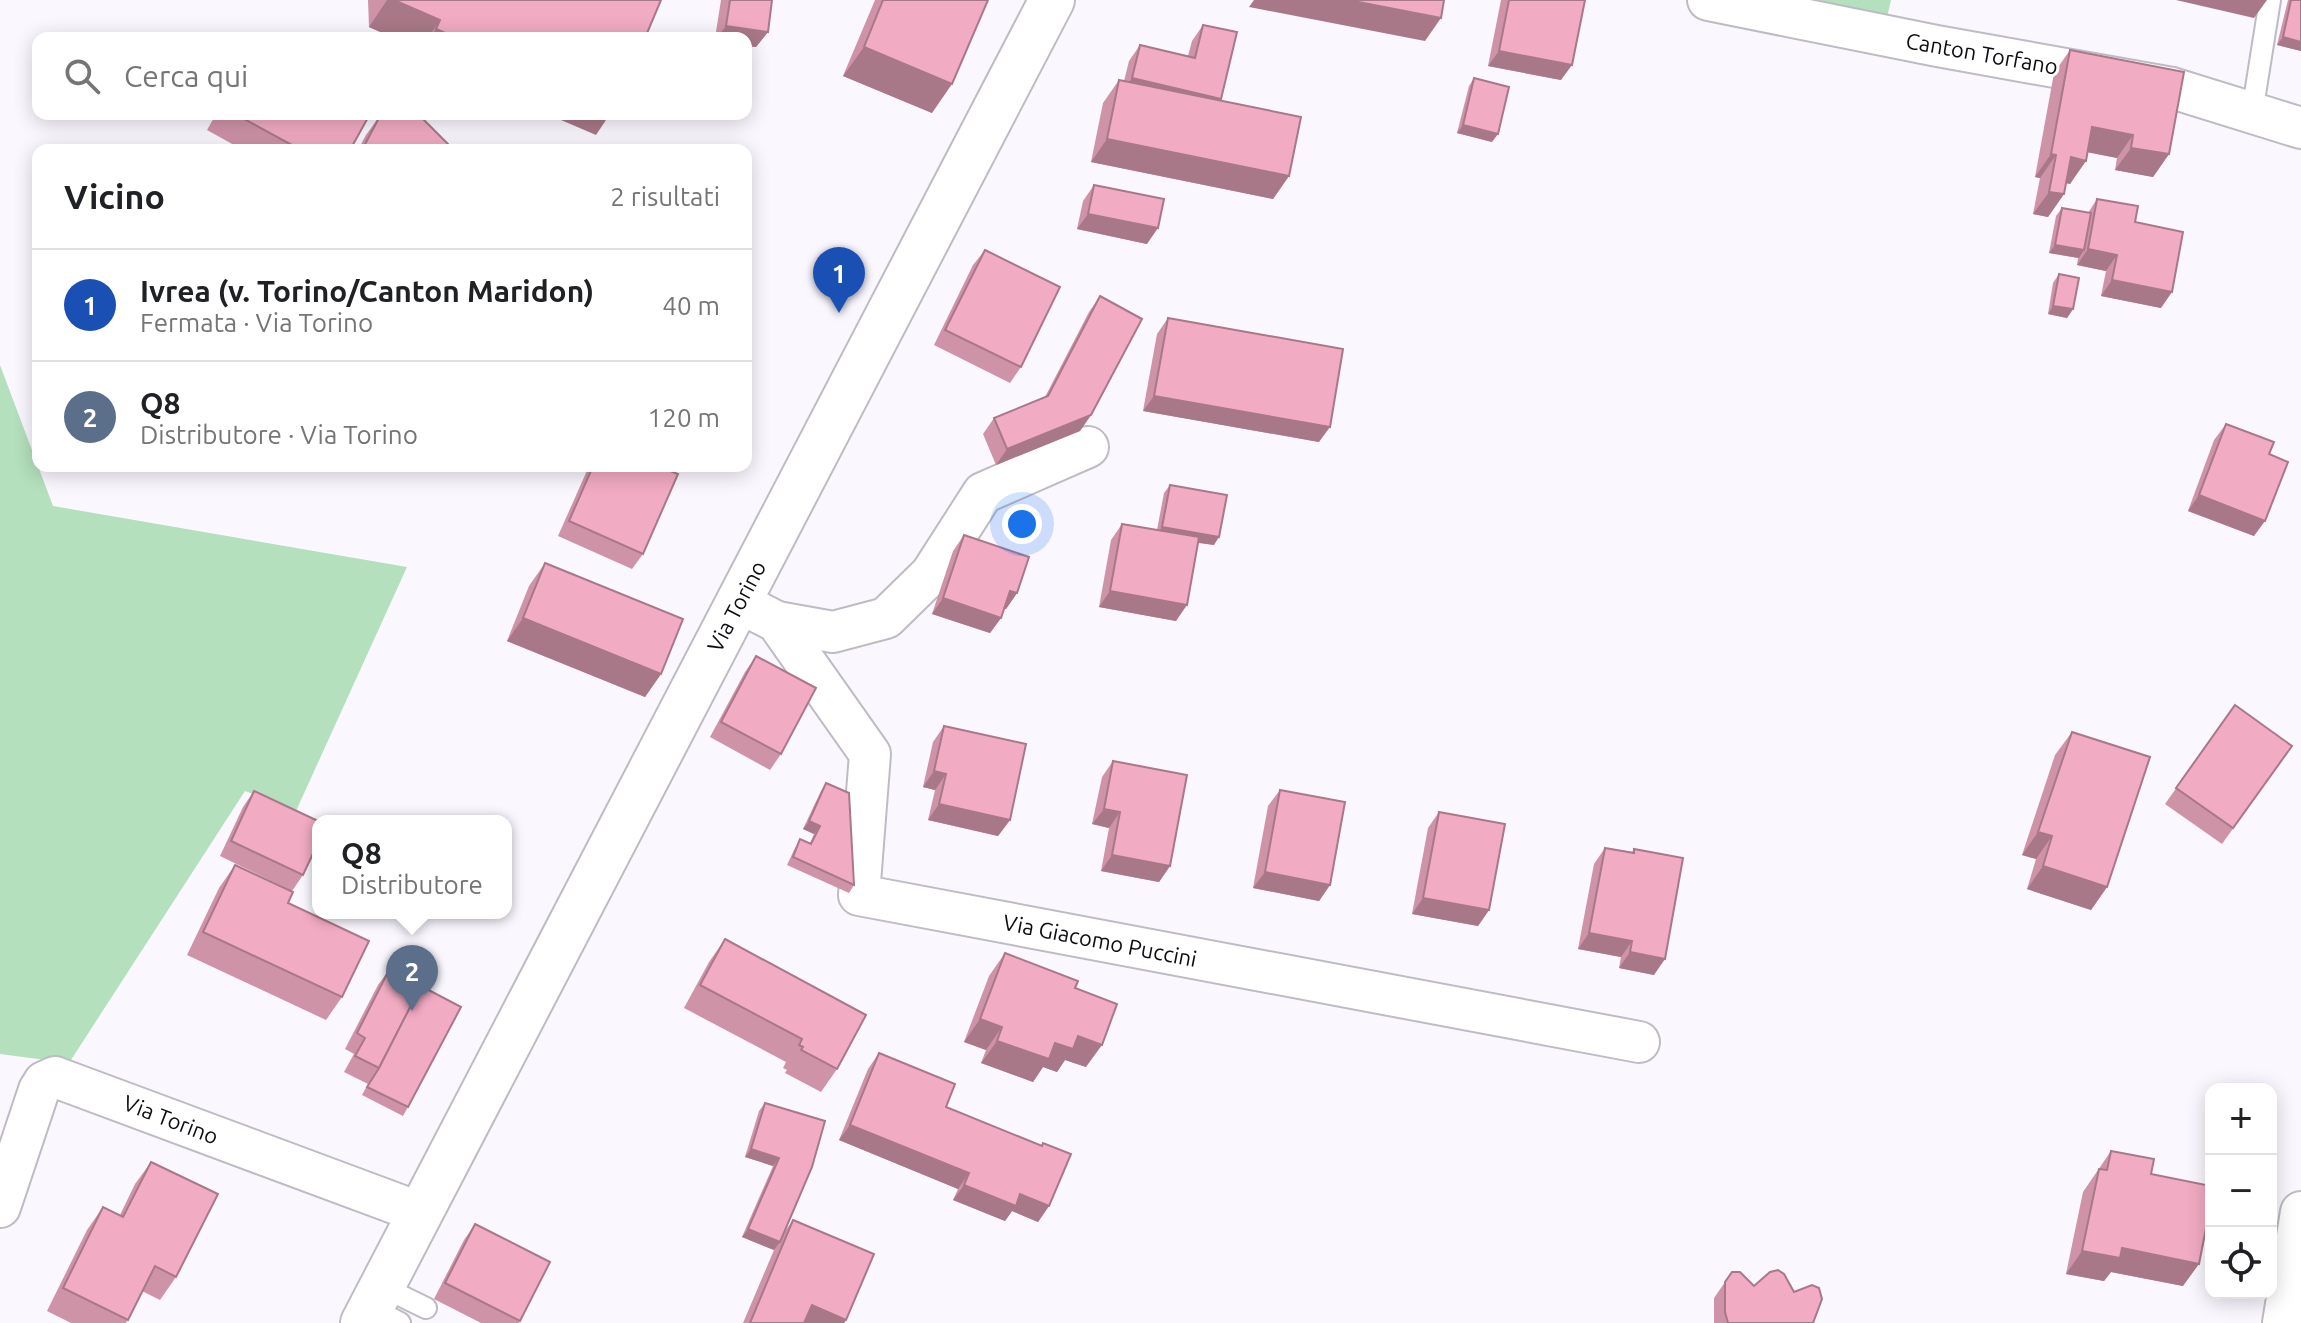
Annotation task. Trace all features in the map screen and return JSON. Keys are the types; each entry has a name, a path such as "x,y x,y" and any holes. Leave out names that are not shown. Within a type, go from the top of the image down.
{"street":[{"name":"Via Torino","path":"379,1310 421,1213 1052,0"},
{"name":"Canton Torfano","path":"1708,0 1937,46 2172,88 2301,128"},
{"name":"Via Giacomo Puccini","path":"738,602 777,622 833,632 886,618 931,574 983,493 1088,447"},
{"name":"Via Giacomo Puccini","path":"777,622 870,754 859,895 1639,1042"},
{"name":"Via Torino","path":"0,1207 39,1090 44,1082 55,1077 421,1213"},
{"path":"2283,1323 2301,1212"}],"lane":[{"path":"2252,113 2270,0"},
{"path":"379,1310 426,1308"}],"green space":[{"path":"1783,0 1891,0 1886,22"},
{"path":"0,365 32,450 32,472 40,472 53,506 407,567 296,811 245,791 69,1063 0,1054"}],"building":[{"path":"394,0 661,0 648,32 443,32 436,29 440,20"},
{"path":"730,0 772,0 768,32 726,26"},
{"path":"883,0 988,0 952,84 864,47"},
{"path":"1348,0 1444,0 1441,18"},
{"path":"1509,0 1585,0 1572,65 1499,51"},
{"path":"2291,0 2301,0 2301,42 2283,37"},
{"path":"1203,25 1237,32 1221,99 1132,78 1140,45 1195,58"},
{"path":"2070,50 2184,72 2169,154 2131,148 2133,135 2092,127 2086,161 2071,157 2064,194 2049,192 2056,155 2051,154"},
{"path":"1474,78 1509,87 1498,134 1463,125"},
{"path":"1119,80 1301,117 1289,176 1107,139"},
{"path":"246,120 367,120 353,144 290,144"},
{"path":"378,120 424,120 448,144 365,144"},
{"path":"1094,185 1164,199 1158,228 1088,214"},
{"path":"2097,199 2138,206 2135,222 2183,232 2172,292 2112,280 2117,255 2088,249"},
{"path":"2062,208 2091,213 2084,250 2055,245"},
{"path":"985,250 1060,287 1021,367 945,330"},
{"path":"2059,274 2079,278 2073,309 2053,306"},
{"path":"1100,296 1142,319 1091,415 1007,449 994,418 1048,396"},
{"path":"1168,318 1343,349 1330,427 1154,396"},
{"path":"2226,424 2274,442 2269,454 2288,462 2265,521 2199,495"},
{"path":"590,472 678,474 643,554 569,521"},
{"path":"1170,485 1227,495 1219,537 1162,527"},
{"path":"1122,524 1199,537 1187,605 1110,591"},
{"path":"964,535 1029,557 1017,593 1010,591 1001,618 943,598"},
{"path":"545,563 683,619 661,674 523,618"},
{"path":"756,656 816,688 781,754 721,722"},
{"path":"2235,705 2292,746 2233,828 2176,788"},
{"path":"944,726 1026,744 1010,820 939,804 946,774 934,771"},
{"path":"2072,732 2150,757 2107,887 2043,866 2052,836 2038,832"},
{"path":"1113,761 1187,775 1170,866 1112,855 1120,812 1104,809"},
{"path":"826,783 849,793 854,885 793,857 800,839 811,844 820,826 809,821"},
{"path":"1280,790 1345,802 1330,885 1265,872"},
{"path":"254,791 312,818 312,856 303,875 231,841"},
{"path":"1439,812 1505,824 1489,910 1423,898"},
{"path":"1605,848 1634,853 1634,849 1683,858 1665,959 1630,952 1632,941 1589,933"},
{"path":"235,865 293,892 288,903 312,914 312,919 322,919 369,941 342,997 203,932"},
{"path":"725,939 866,1015 837,1069 801,1050 803,1047 799,1045 802,1039 700,985"},
{"path":"1005,953 1078,981 1075,988 1117,1004 1102,1045 1078,1036 1073,1049 1055,1043 1049,1059 997,1041 1002,1027 980,1019"},
{"path":"389,970 421,986 379,1068 355,1056 365,1038 357,1033"},
{"path":"421,986 461,1007 408,1107 367,1087"},
{"path":"879,1053 955,1084 946,1107 1042,1146 1043,1143 1071,1154 1049,1206 1020,1194 1016,1206 964,1185 969,1173 850,1125"},
{"path":"765,1103 825,1121 812,1167 780,1242 748,1229 779,1158 751,1149"},
{"path":"2111,1151 2154,1159 2151,1174 2205,1185 2205,1234 2199,1264 2122,1248 2120,1258 2082,1251 2099,1169 2107,1170"},
{"path":"151,1162 218,1194 176,1277 155,1266 128,1320 63,1288 103,1207 123,1217"},
{"path":"793,1220 874,1254 846,1320 812,1305 804,1323 750,1323"},
{"path":"475,1224 550,1262 520,1321 445,1283"},
{"path":"1778,1270 1784,1274 1794,1292 1812,1285 1819,1288 1822,1299 1813,1323 1728,1323 1725,1282 1732,1272 1740,1272 1754,1286 1770,1272"}],"place":[{"name":"Ivrea (v. Torino/Canton Maridon)","path":"839,313"},
{"name":"Q8","path":"412,1011"}]}
